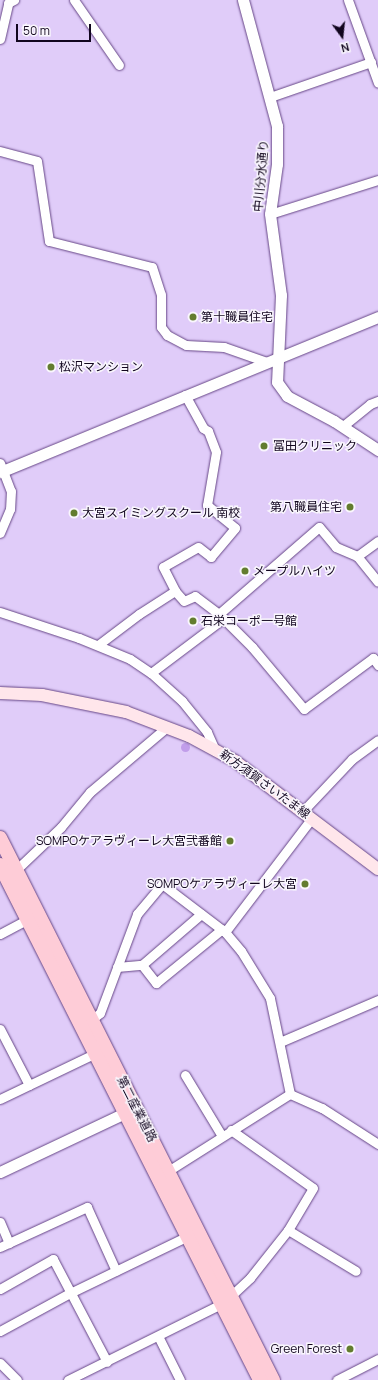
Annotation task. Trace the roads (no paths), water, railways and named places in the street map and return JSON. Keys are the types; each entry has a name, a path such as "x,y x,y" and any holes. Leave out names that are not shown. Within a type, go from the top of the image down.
{"main road":[{"name":"新方須賀さいたま線","path":"0,693 84,702 126,712 167,727 214,748 307,815 378,869"},
{"name":"第二産業道路","path":"0,838 91,1020 186,1237 226,1300 273,1380"},
{"name":"第二産業道路","path":"0,865 94,1054 168,1171 260,1380"}],"street":[{"path":"0,39 8,3 14,0"},
{"path":"74,0 119,65"},
{"name":"中川分水通り","path":"243,0 270,97 277,143 270,214 280,295 272,360 277,382 281,390 287,396 342,426"},
{"path":"348,0 378,83"},
{"path":"270,97 371,62"},
{"path":"0,151 37,161 49,241 152,267 161,295 161,327 167,335 186,345 224,347 272,360"},
{"path":"270,214 378,180"},
{"path":"0,533 10,509 11,491 1,468 378,317"},
{"path":"185,395 203,428 208,431 216,452 207,506 235,528 211,556 198,547 163,568 175,591 184,601 195,596 203,599 222,616 304,709 373,658 378,665"},
{"path":"378,401 370,404 342,426 378,450"},
{"path":"151,673 222,616 319,528 336,547 356,556 378,582"},
{"path":"356,556 378,541"},
{"path":"98,645 138,614 175,591"},
{"path":"0,612 98,645 130,659 151,673 182,700 207,732 214,748"},
{"path":"16,870 61,827 90,792 167,727"},
{"path":"142,965 156,983 224,930 307,815 352,759 378,740"},
{"path":"91,1020 100,1013 137,914 162,884 224,930 241,951 270,998 290,1094"},
{"path":"117,967 142,965 201,914"},
{"path":"0,934 28,919"},
{"path":"280,1042 378,1000"},
{"path":"0,1029 29,1085"},
{"path":"0,1099 94,1054"},
{"path":"185,1075 222,1136"},
{"path":"168,1171 290,1094"},
{"path":"290,1094 322,1108 378,1144"},
{"path":"0,1172 130,1111"},
{"path":"68,1380 107,1362 226,1300 250,1278 288,1230 313,1188 231,1130"},
{"path":"0,1248 87,1207 116,1271"},
{"path":"0,1222 9,1243"},
{"path":"288,1230 356,1271"},
{"path":"0,1331 70,1293 186,1237"},
{"path":"0,1289 53,1259 107,1362"},
{"path":"158,1336 180,1380"},
{"path":"337,1380 378,1359"},
{"path":"0,1363 17,1380"}],"place":[{"name":"第十職員住宅","path":"193,317"},
{"name":"松沢マンション","path":"51,367"},
{"name":"冨田クリニック","path":"264,446"},
{"name":"第八職員住宅","path":"350,507"},
{"name":"大宮スイミングスクール 南校","path":"74,513"},
{"name":"メープルハイツ","path":"245,571"},
{"name":"石栄コーポ一号館","path":"193,621"},
{"name":"SOMPOケアラヴィーレ大宮弐番館","path":"230,841"},
{"name":"SOMPOケアラヴィーレ大宮","path":"305,884"},
{"name":"Green Forest","path":"350,1349"}]}
